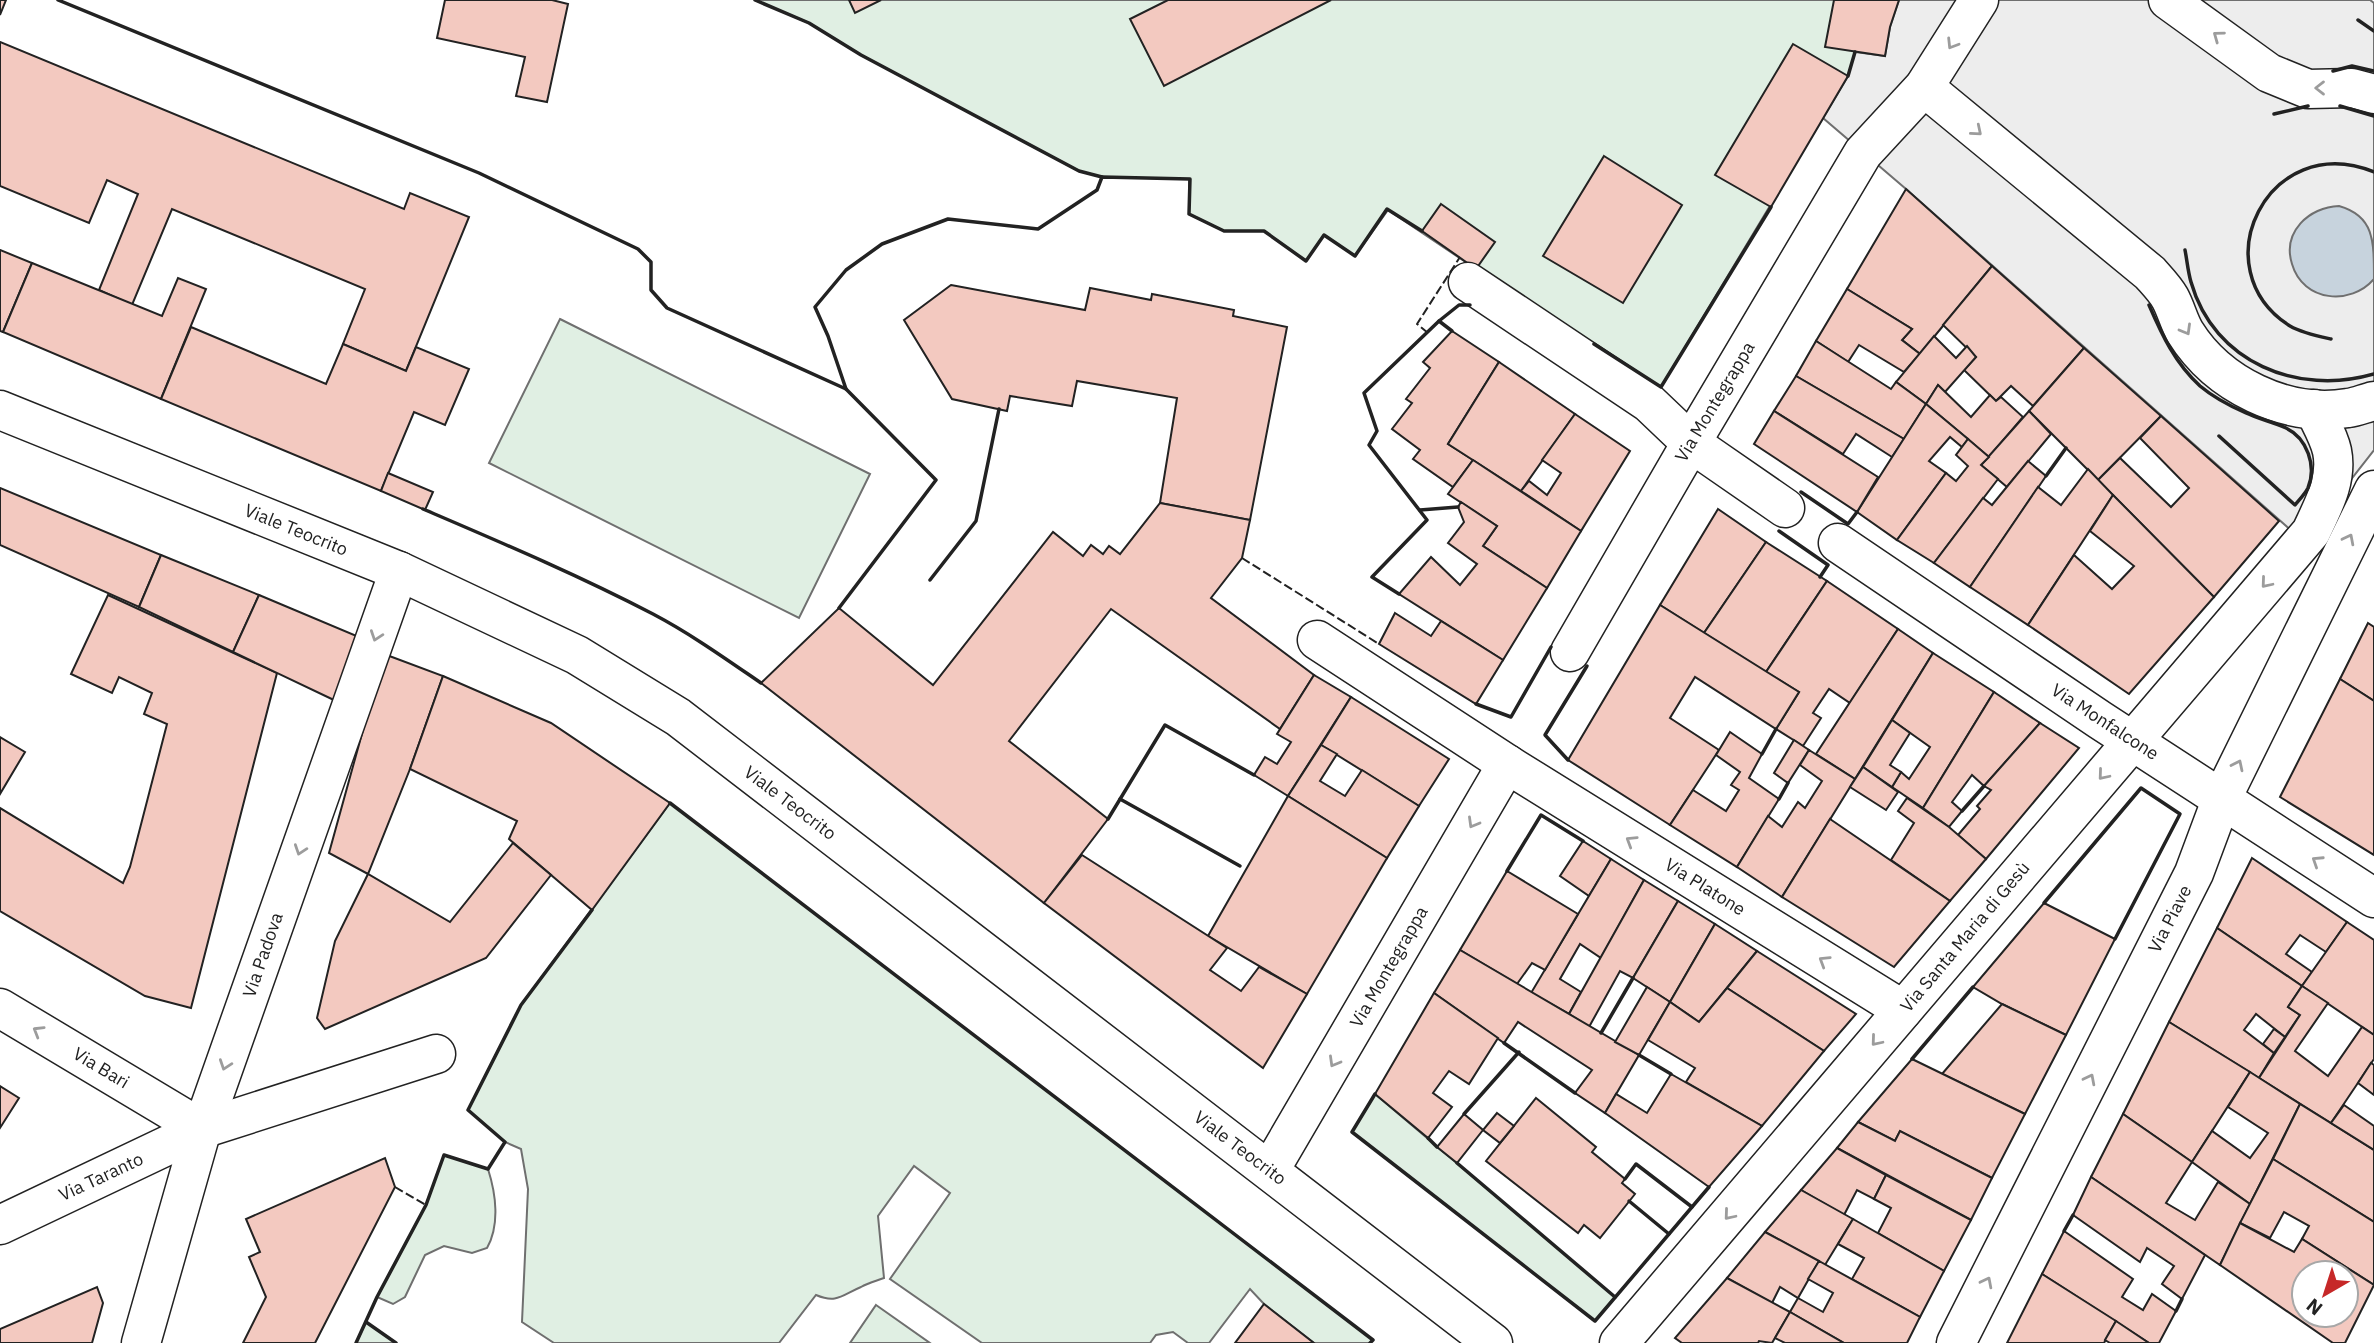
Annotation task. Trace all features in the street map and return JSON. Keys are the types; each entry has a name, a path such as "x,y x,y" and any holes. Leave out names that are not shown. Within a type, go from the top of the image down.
{"street":[{"name":"Via Montegrappa","path":"1570,653 1863,153 1924,88 1979,0"},
{"path":"2168,0 2269,73 2308,89 2352,88 2374,94"},
{"path":"1924,88 2150,273 2170,296 2185,332 2209,363 2240,386 2276,402 2314,409 2348,408 2374,401"},
{"path":"1468,282 1648,404 1691,443 1785,508"},
{"name":"Via Santa Maria di Gesù","path":"1619,1343 2311,532 2331,486 2334,466 2332,449 2314,409"},
{"name":"Viale Teocrito","path":"0,410 399,572 577,655 678,717 1493,1343"},
{"name":"Via Piave","path":"1956,1343 2194,873 2222,798 2374,490"},
{"name":"Via Monfalcone","path":"1838,543 2133,741 2374,898"},
{"name":"Via Padova","path":"141,1343 202,1129 399,572"},
{"name":"Via Platone","path":"1317,640 1507,764 1903,1010"},
{"name":"Via Montegrappa","path":"1270,1170 1507,764"},
{"name":"Via Bari","path":"0,1007 202,1129"},
{"name":"Via Taranto","path":"0,1225 202,1129 436,1054"}],"green space":[{"path":"755,0 1899,0 1890,27 1885,56 1855,52 1848,76 1661,387 1388,210 1355,256 1324,235 1306,261 1264,231 1224,231 1189,214 1189,179 1102,177 1079,171 861,55 809,23"},
{"path":"560,319 870,474 799,618 489,463"},
{"path":"670,803 1373,1340 1370,1343 1314,1343 1264,1304 1250,1289 1209,1343 1188,1343 1173,1332 1156,1335 1150,1343 982,1343 890,1279 950,1193 914,1166 878,1216 884,1278 834,1299 816,1295 779,1343 554,1343 522,1322 528,1189 521,1149 505,1142 468,1110 521,1005"},
{"path":"1375,1094 1615,1297 1595,1321 1352,1132"},
{"path":"444,1155 488,1169 495,1209 491,1239 487,1248 472,1253 444,1246 425,1255 405,1297 393,1304 377,1297 426,1205"},
{"path":"876,1305 930,1343 850,1343"},
{"path":"366,1322 396,1343 356,1343"}],"shaded area":[{"path":"1899,0 2370,0 2374,3 2374,450 2303,541 1823,118 1848,76 1855,52 1885,56 1890,27"},
{"path":"2339,206 2359,216 2370,232 2374,279 2353,293 2328,296 2317,293 2298,277 2292,264 2291,242 2300,223 2308,216 2328,207"}],"building":[{"path":"0,0 6,0 0,15"},
{"path":"445,0 552,0 568,4 547,102 516,96 525,57 437,38"},
{"path":"849,0 881,0 855,13"},
{"path":"1168,0 1331,0 1164,86 1130,19"},
{"path":"1834,0 1899,0 1890,27 1885,56 1825,47"},
{"path":"0,42 404,209 410,193 469,217 406,371 343,344 365,289 172,209 132,305 99,290 138,194 107,180 89,223 0,186"},
{"path":"1793,44 1848,76 1771,207 1715,175"},
{"path":"1604,156 1682,205 1623,303 1543,256"},
{"path":"1906,189 1992,266 1920,354 1902,340 1912,329 1847,289"},
{"path":"1441,204 1495,242 1476,269 1422,231"},
{"path":"0,250 32,263 3,332 0,331"},
{"path":"32,263 162,316 178,278 206,289 161,399 3,332"},
{"path":"1992,266 2084,348 2033,406 2011,386 1996,401 1964,370 1976,357 1943,325"},
{"path":"951,285 1085,310 1090,288 1151,300 1152,294 1234,310 1233,316 1287,327 1250,520 1160,503 1177,398 1077,381 1072,406 1010,396 1007,411 952,399 904,320"},
{"path":"1847,289 1912,329 1902,340 1920,354 1904,372 1859,345 1848,362 1816,341"},
{"path":"191,327 326,384 343,344 406,371 416,347 469,369 445,425 414,412 381,491 161,399"},
{"path":"1452,331 1499,362 1448,444 1473,460 1453,487 1413,459 1420,450 1392,429 1412,403 1406,399 1430,368 1423,362"},
{"path":"1934,336 1956,358 1967,346 1976,357 1945,392 1938,385 1926,404 1896,382"},
{"path":"1816,341 1891,389 1896,382 1926,404 1904,439 1796,376"},
{"path":"2084,348 2161,416 2098,480 2029,411"},
{"path":"1499,362 1575,414 1521,491 1448,444"},
{"path":"1796,376 1904,439 1892,457 1856,434 1843,454 1774,411"},
{"path":"1938,385 1971,417 1990,395 1996,401 2001,397 2023,417 1989,457 1926,404"},
{"path":"1926,404 1968,439 1962,447 1950,437 1929,461 1946,473 1897,540 1857,512"},
{"path":"1774,411 1878,477 1857,512 1754,444"},
{"path":"2029,411 2051,434 2007,487 1981,465"},
{"path":"1575,414 1630,451 1581,531 1521,491 1529,481 1547,495 1561,473 1542,460"},
{"path":"2161,416 2279,521 2214,597 2098,480 2120,458 2171,507 2189,488 2140,438"},
{"path":"1968,439 1989,457 1981,465 1998,479 1934,563 1897,540 1946,473 1956,481 1968,466 1956,455"},
{"path":"1473,460 1581,531 1547,588 1483,546 1497,526 1448,494"},
{"path":"2028,461 2046,476 1970,587 1934,563 1983,498 1992,505"},
{"path":"2088,469 2113,495 2028,625 1970,587 2038,487 2061,505"},
{"path":"388,473 433,492 425,510 381,491"},
{"path":"0,488 161,555 139,607 0,545"},
{"path":"2113,495 2214,597 2129,694 2028,625 2074,555 2112,589 2134,566 2090,531"},
{"path":"1461,502 1497,526 1483,546 1547,588 1503,660 1399,594 1431,557 1460,585 1477,564 1448,543 1464,522 1458,507"},
{"path":"1160,503 1250,520 1242,558 1211,598 1314,675 1280,729 1111,609 1009,741 1108,819 1044,903 761,683 839,608 933,685 1053,532 1083,556 1091,545 1103,554 1109,546 1120,554"},
{"path":"1718,509 1766,542 1704,633 1660,605"},
{"path":"1766,542 1827,581 1766,672 1704,633"},
{"path":"161,555 259,595 233,652 139,607"},
{"path":"1827,581 1898,629 1850,703 1829,689 1813,713 1821,718 1803,746 1776,729 1799,692 1766,672"},
{"path":"108,595 277,673 191,1008 145,996 0,911 0,808 123,883 130,867 167,724 144,714 152,693 119,677 112,693 71,674"},
{"path":"259,595 359,637 336,701 233,652"},
{"path":"1660,605 1799,692 1776,729 1695,677 1670,718 1719,750 1670,825 1568,760"},
{"path":"1395,613 1431,636 1441,621 1503,660 1476,704 1379,644"},
{"path":"2368,623 2374,627 2374,701 2340,679"},
{"path":"1898,629 1933,653 1855,779 1816,754"},
{"path":"1933,653 1994,692 1923,808 1892,787 1901,772 1909,779 1930,747 1892,720"},
{"path":"384,654 443,676 368,874 329,853"},
{"path":"1314,675 1351,697 1288,796 1254,775 1265,757 1277,764 1291,742 1277,734"},
{"path":"443,676 551,723 670,803 592,910 509,839 517,821 410,769"},
{"path":"2340,679 2374,701 2374,855 2280,797"},
{"path":"1994,692 2040,723 1984,786 1972,775 1952,802 1962,811 1949,827 1923,808"},
{"path":"1351,697 1449,759 1419,806 1321,745"},
{"path":"1892,720 1910,733 1890,765 1901,772 1892,787 1863,767"},
{"path":"2040,723 2079,748 1986,859 1958,835 1980,809 1977,806 1991,790 1984,786"},
{"path":"1730,732 1762,754 1749,778 1779,799 1737,867 1670,825 1693,790 1726,811 1739,790 1731,785 1740,772 1716,755"},
{"path":"0,737 25,752 0,794"},
{"path":"1794,740 1809,750 1788,783 1774,773"},
{"path":"1321,745 1337,754 1320,781 1345,796 1362,770 1419,806 1387,858 1288,796"},
{"path":"1809,750 1855,779 1782,897 1737,867 1768,816 1782,827 1798,802 1805,808 1822,781 1800,765"},
{"path":"1863,767 1898,792 1886,810 1850,787"},
{"path":"1288,796 1387,858 1307,994 1208,936"},
{"path":"1907,798 1949,827 1986,859 1950,901 1891,860 1914,823 1898,811"},
{"path":"1830,819 1950,901 1894,967 1782,897"},
{"path":"1583,841 1611,859 1589,896 1560,876"},
{"path":"513,843 551,875 486,958 325,1029 317,1018 335,941 368,874 450,922"},
{"path":"1082,855 1227,948 1210,970 1241,991 1259,967 1307,994 1263,1068 1044,903"},
{"path":"2252,858 2347,922 2326,952 2300,935 2286,954 2312,972 2302,986 2217,928"},
{"path":"1611,859 1644,880 1601,958 1580,944 1560,979 1581,992 1569,1014 1531,993"},
{"path":"1507,871 1578,914 1545,970 1532,963 1517,984 1460,950"},
{"path":"1644,880 1678,901 1633,978 1620,971 1589,1027 1569,1014"},
{"path":"1678,901 1715,924 1670,1002 1633,978"},
{"path":"2044,903 2115,939 2066,1035 1973,987"},
{"path":"2347,922 2374,940 2374,1035 2302,986"},
{"path":"1715,924 1757,951 1699,1022 1670,1002"},
{"path":"2217,928 2302,986 2288,1007 2300,1015 2285,1037 2256,1014 2244,1030 2274,1053 2259,1078 2169,1022"},
{"path":"1460,950 1639,1055 1605,1113 1575,1093 1592,1070 1518,1022 1504,1043 1434,993"},
{"path":"1757,951 1856,1014 1824,1051 1727,988"},
{"path":"2302,986 2328,1003 2295,1051 2328,1076 2362,1027 2374,1035 2374,1059 2331,1123 2259,1078 2300,1015 2288,1007"},
{"path":"1647,987 1670,1002 1639,1055 1615,1042"},
{"path":"1727,988 1824,1051 1762,1126 1686,1082 1695,1068 1648,1040 1670,1002 1699,1022"},
{"path":"1434,993 1498,1038 1469,1084 1449,1071 1433,1093 1452,1107 1428,1138 1375,1094"},
{"path":"2002,1004 2066,1035 2025,1114 1942,1074"},
{"path":"2169,1022 2250,1072 2192,1162 2123,1114"},
{"path":"2274,1029 2285,1037 2274,1053 2263,1044"},
{"path":"1912,1059 2025,1114 1992,1178 1900,1131 1895,1141 1858,1122"},
{"path":"2371,1063 2374,1065 2374,1095 2358,1083"},
{"path":"2250,1072 2300,1104 2250,1204 2192,1162 2212,1131 2250,1158 2268,1133 2228,1107"},
{"path":"1671,1074 1762,1126 1709,1187 1605,1113 1616,1094 1647,1113"},
{"path":"0,1086 19,1098 0,1128"},
{"path":"1536,1098 1596,1147 1592,1152 1625,1179 1622,1183 1635,1194 1600,1238 1584,1225 1578,1233 1486,1161"},
{"path":"2300,1104 2374,1150 2374,1222 2273,1159"},
{"path":"2344,1105 2374,1126 2374,1150 2331,1123"},
{"path":"1497,1113 1514,1126 1500,1143 1483,1130"},
{"path":"1464,1114 1483,1130 1457,1163 1437,1147"},
{"path":"2123,1114 2192,1162 2166,1203 2195,1220 2218,1182 2250,1204 2220,1265 2091,1177"},
{"path":"1858,1122 1895,1141 1900,1131 1992,1178 1971,1220 1837,1148"},
{"path":"1837,1148 1886,1175 1874,1199 1857,1190 1844,1215 1801,1190"},
{"path":"385,1158 395,1187 315,1343 243,1343 266,1297 249,1257 260,1252 246,1219"},
{"path":"2273,1159 2374,1222 2374,1285 2360,1276 2360,1259 2333,1259 2302,1239 2309,1226 2284,1212 2270,1238 2240,1223"},
{"path":"1886,1175 1971,1220 1944,1271 1878,1233 1891,1208 1874,1199"},
{"path":"2091,1177 2205,1255 2182,1299 2162,1284 2174,1266 2147,1248 2140,1262 2073,1215"},
{"path":"1801,1190 1853,1219 1825,1265 1765,1232"},
{"path":"1853,1219 1944,1271 1920,1317 1852,1279 1864,1258 1838,1244"},
{"path":"2240,1223 2294,1252 2302,1239 2333,1259 2290,1259 2290,1313 2220,1265"},
{"path":"2064,1231 2133,1279 2122,1297 2143,1310 2152,1294 2176,1311 2159,1343 2149,1343 2042,1274"},
{"path":"1765,1232 1819,1261 1798,1298 1780,1287 1772,1303 1727,1278"},
{"path":"1819,1261 1920,1317 1907,1343 1844,1343 1790,1312 1798,1298 1823,1312 1833,1293 1808,1279"},
{"path":"2042,1274 2116,1321 2104,1343 2007,1343"},
{"path":"2360,1276 2374,1285 2360,1313"},
{"path":"1727,1278 1790,1312 1772,1343 1682,1343 1675,1338"},
{"path":"97,1287 103,1303 92,1343 0,1343 0,1329"},
{"path":"1264,1304 1314,1343 1235,1343"},
{"path":"1790,1312 1844,1343 1785,1343 1775,1338"},
{"path":"2116,1321 2149,1343 2110,1343 2105,1340"},
{"path":"2313,1329 2352,1329 2345,1343 2333,1343"}],"fence":[{"path":"1428,333 1417,324 1460,257"},
{"path":"1242,558 1379,644"},
{"path":"395,1187 426,1205"}],"wall":[{"path":"58,0 479,173 638,249 651,262 651,290 667,308 846,389"},
{"path":"755,0 809,23 861,55 1079,171 1102,177"},
{"path":"2358,20 2374,31"},
{"path":"1848,76 1855,52"},
{"path":"2333,71 2352,66 2374,71"},
{"path":"2274,114 2308,106"},
{"path":"2340,106 2374,116"},
{"path":"2331,339 2290,326 2263,301 2250,272 2249,241 2258,212 2277,187 2304,170 2336,164 2374,172"},
{"path":"839,608 936,480 846,389 815,307 846,270 882,244 948,219 1038,229 1097,190 1102,177 1190,179 1189,214 1224,231 1264,231 1306,261 1324,235 1355,256 1387,209 1422,231"},
{"path":"1594,344 1661,387 1771,207"},
{"path":"2185,250 2191,282 2202,310 2219,334 2239,353 2263,367 2289,376 2345,380 2374,374"},
{"path":"1399,594 1372,577 1427,520 1369,445 1377,431 1364,393 1439,321 1459,305 1470,305"},
{"path":"2149,305 2176,358 2200,386 2228,404 2286,428 2300,438 2311,462 2307,490 2295,505 2219,436"},
{"path":"1439,321 1452,331"},
{"path":"930,580 976,521 999,409"},
{"path":"2046,476 2066,448"},
{"path":"1801,492 1848,524 1857,512"},
{"path":"1420,510 1458,507"},
{"path":"423,509 568,572 653,614 695,638 761,683"},
{"path":"1779,531 1828,565 1820,577"},
{"path":"1476,704 1511,717 1551,647"},
{"path":"1568,760 1545,735 1587,666"},
{"path":"1108,819 1165,725 1254,775"},
{"path":"1762,754 1776,729"},
{"path":"1779,799 1788,783"},
{"path":"1962,811 1984,786"},
{"path":"2044,903 2141,788 2180,814 2115,939"},
{"path":"1120,799 1240,866"},
{"path":"670,803 1373,1340 1370,1343"},
{"path":"1507,871 1541,815 1583,841"},
{"path":"356,1343 426,1205 444,1155 488,1169 505,1142 468,1110 521,1005 592,910"},
{"path":"1601,1033 1633,978"},
{"path":"1912,1059 1973,987"},
{"path":"1504,1043 1575,1093"},
{"path":"1464,1114 1519,1052"},
{"path":"1639,1055 1671,1074"},
{"path":"1375,1094 1352,1132 1595,1321 1709,1187"},
{"path":"1428,1138 1437,1147"},
{"path":"1457,1163 1615,1297"},
{"path":"1625,1179 1636,1164 1692,1207"},
{"path":"1629,1201 1669,1234"},
{"path":"2064,1231 2073,1215"},
{"path":"2176,1311 2182,1299"},
{"path":"366,1322 396,1343"}]}
